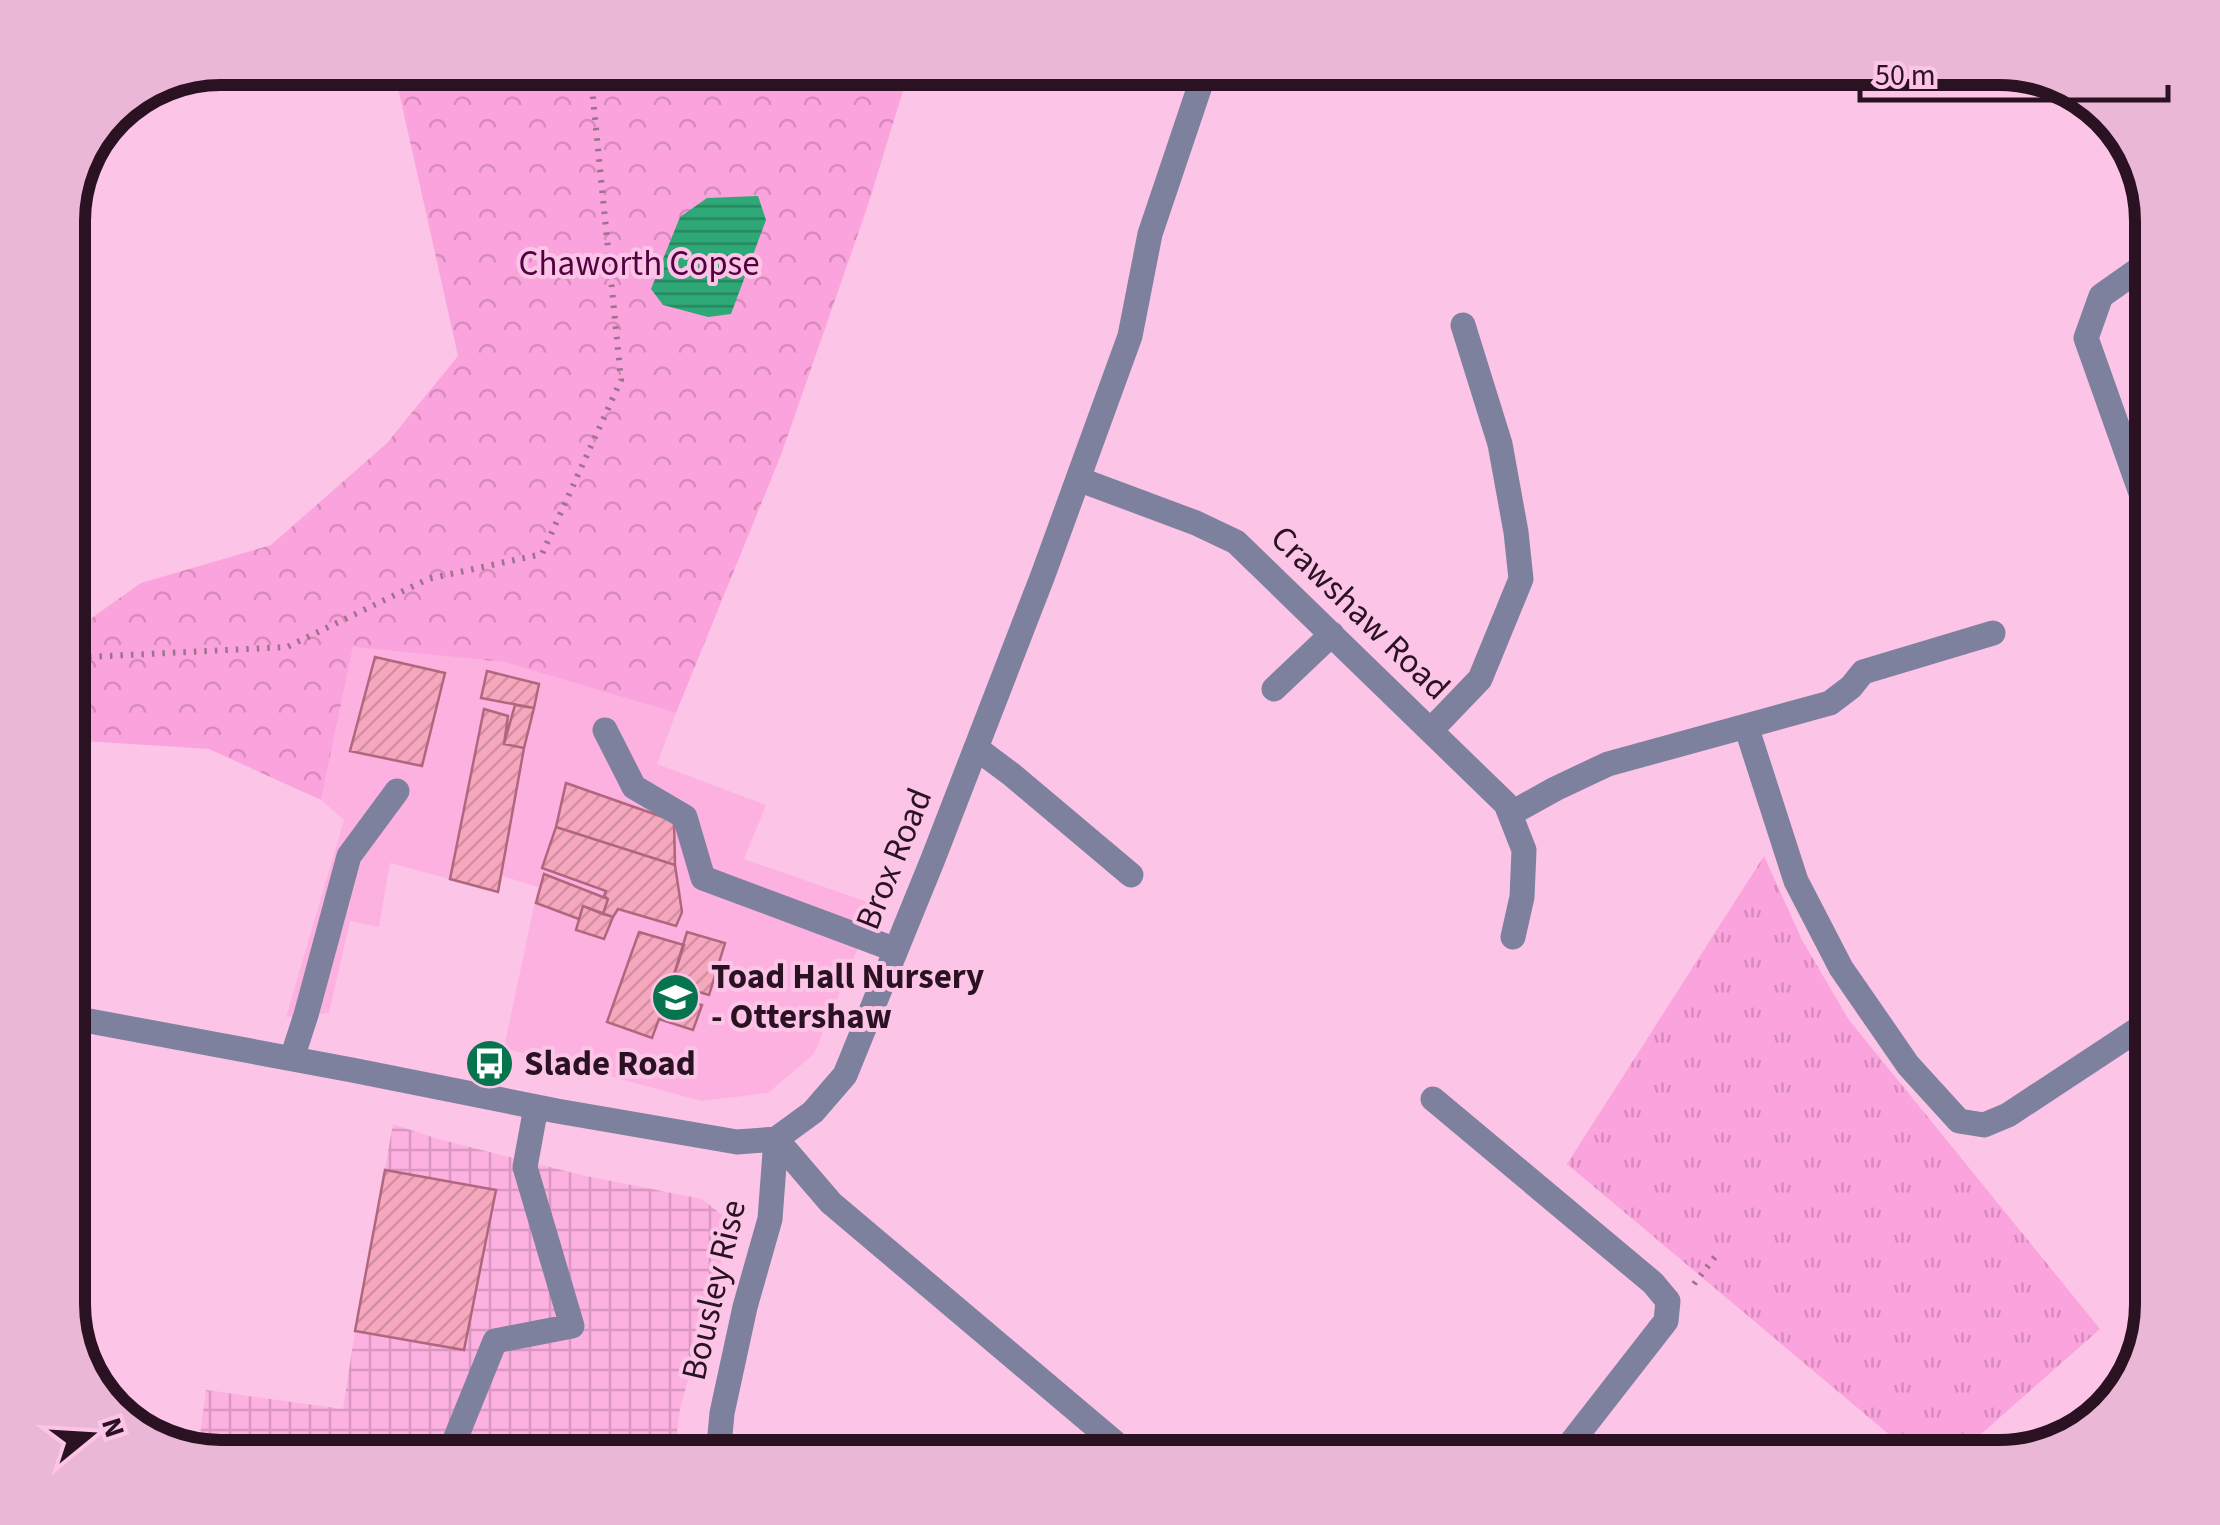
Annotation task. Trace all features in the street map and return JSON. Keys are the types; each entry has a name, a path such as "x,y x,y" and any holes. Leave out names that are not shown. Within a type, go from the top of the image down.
{"street":[{"name":"Brox Road","path":"776,1138 813,1112 845,1075 896,950 1130,336 1150,234 1200,85"},
{"path":"2135,272 2101,296 2086,338 2135,476"},
{"path":"1430,730 1480,679 1522,579 1500,444 1463,325"},
{"name":"Crawshaw Road","path":"1078,479 1236,542 1506,804 1524,850 1522,897 1513,937"},
{"path":"1510,814 1608,764 1830,703 1863,672 1993,632"},
{"path":"1274,689 1332,634"},
{"path":"1746,726 1796,881 1841,968 1908,1065 1959,1122 1984,1125 2008,1115 2135,1031"},
{"path":"605,730 634,786 685,817 704,878 896,950"},
{"path":"976,748 1132,875"},
{"path":"292,1058 350,856 397,791"},
{"path":"85,1019 737,1142 776,1138 832,1203 1110,1440"},
{"path":"1433,1100 1653,1283 1668,1301 1666,1321 1575,1440"},
{"path":"455,1440 495,1341 572,1326 526,1167 536,1107"},
{"name":"Bousley Rise","path":"720,1440 745,1307 770,1219 776,1138"},
{"path":"1578,1436 1583,1440"}],"path":[{"path":"85,657 287,647 428,579 542,554 621,380 592,85"}],"shaded area":[{"path":"758,196 766,220 731,314 708,317 663,305 651,289 680,217 707,198"},
{"path":"353,647 504,662 676,713 657,764 766,805 744,859 876,905 814,1054 768,1093 702,1101 504,1048 538,887 502,876 498,892 390,863 379,927 350,921 329,1013 286,1017 344,820 321,800"},
{"path":"393,1124 581,1175 702,1199 732,1223 680,1409 676,1440 200,1438 206,1390 343,1409"}],"green space":[{"name":"Chaworth Copse","path":"395,85 905,85 867,208 781,455 676,713 504,662 353,647 321,800 209,749 85,741 85,627 93,617 141,583 271,545 387,443 458,356"},
{"path":"1764,856 1802,940 1849,1020 2100,1329 1974,1440 1896,1440 1567,1164"}],"building":[{"path":"375,657 445,673 422,766 350,751"},
{"path":"487,671 539,684 534,708 481,698"},
{"path":"515,705 534,708 524,748 504,744"},
{"path":"484,709 508,716 504,744 524,748 498,892 450,879"},
{"path":"566,783 674,821 675,865 556,827"},
{"path":"556,827 675,865 682,912 676,926 618,909 613,917 603,914 608,899 604,896 606,891 542,868"},
{"path":"544,874 608,899 603,914 583,906 579,919 536,903"},
{"path":"583,906 613,917 604,939 576,930"},
{"path":"639,932 684,945 668,994 702,1005 693,1030 659,1019 652,1038 607,1022"},
{"path":"687,932 725,943 709,995 671,984"},
{"path":"385,1170 496,1190 464,1350 355,1331"}],"place":[{"name":"Toad Hall Nursery - Ottershaw","path":"676,997"},
{"name":"Slade Road","path":"489,1064"}]}
